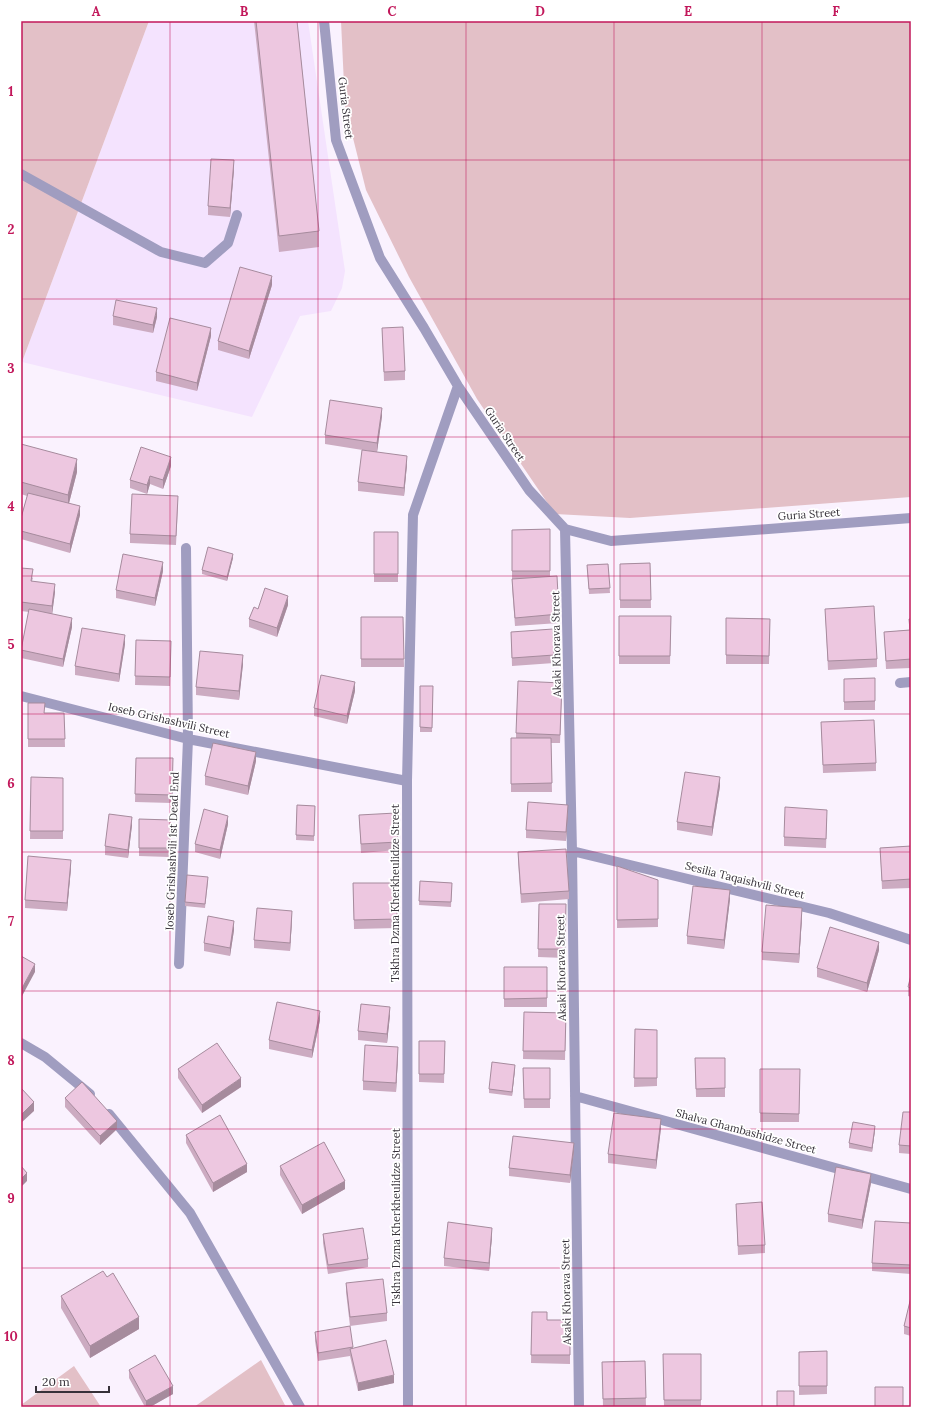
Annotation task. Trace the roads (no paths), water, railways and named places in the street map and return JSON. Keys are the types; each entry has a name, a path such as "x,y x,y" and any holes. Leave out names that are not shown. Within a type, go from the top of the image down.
{"street":[{"name":"Guria Street","path":"324,21 336,140 380,258 458,386 529,490 566,529 611,541 911,518"},
{"path":"21,174 160,252 205,263 228,244 238,215"},
{"name":"Tskhra Dzma Kherkheulidze Street","path":"408,1407 407,781 413,515 458,386"},
{"name":"Akaki Khorava Street","path":"566,529 572,851 579,1407"},
{"name":"Ioseb Grishashvili 1st Dead End","path":"179,964 188,739 186,548"},
{"path":"900,683 911,682"},
{"name":"Ioseb Grishashvili Street","path":"21,696 188,739 407,781"},
{"name":"Sesilia Taqaishvili Street","path":"572,851 829,913 911,940"},
{"path":"21,1043 45,1057 102,1105 190,1212 300,1407"},
{"name":"Shalva Ghambashidze Street","path":"575,1096 911,1189"}]}
